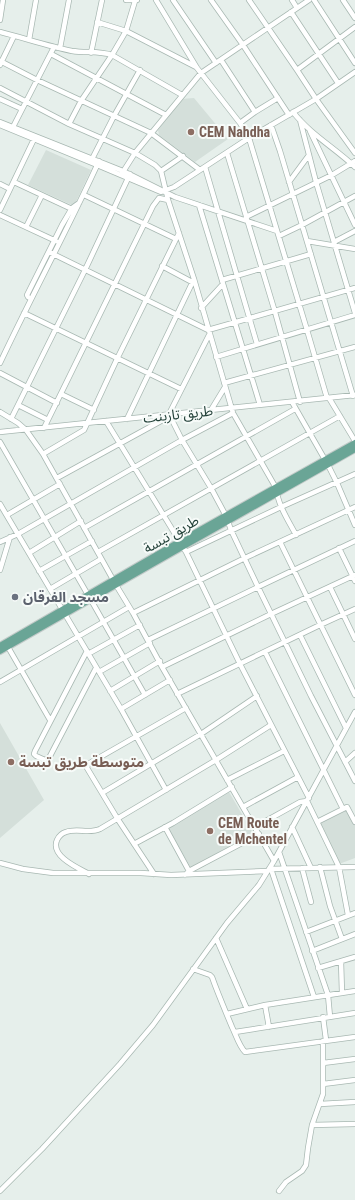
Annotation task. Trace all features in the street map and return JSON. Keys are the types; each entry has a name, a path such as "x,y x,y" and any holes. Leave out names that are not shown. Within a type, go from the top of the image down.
{"main road":[{"name":"طريق تبسة","path":"0,646 183,547 227,518 326,462 355,442"},
{"name":"طريق تبسة","path":"326,462 355,449"},
{"name":"طريق تبسة","path":"0,652 63,612"}],"street":[{"path":"29,40 36,0"},
{"path":"60,48 69,0"},
{"path":"91,53 102,0"},
{"path":"69,124 126,31 136,0 126,0"},
{"path":"156,0 197,68 240,123 249,138 328,398 355,442"},
{"path":"173,0 255,112"},
{"path":"210,0 243,45 289,115"},
{"path":"249,0 316,99 355,153"},
{"path":"292,0 297,8"},
{"path":"122,173 135,153 201,73 309,0"},
{"path":"314,0 355,62"},
{"path":"343,0 355,18"},
{"path":"0,20 2,1"},
{"path":"291,12 338,84"},
{"path":"97,22 126,31 197,68"},
{"path":"297,70 355,27"},
{"path":"0,32 54,47 80,52 100,52 112,54 182,95"},
{"path":"14,36 1,63 151,133 202,169 218,211 257,344"},
{"path":"13,127 54,47"},
{"path":"51,54 166,114"},
{"path":"91,160 126,93 140,70"},
{"path":"44,428 157,199 167,195 174,187 226,152 316,99 355,72"},
{"path":"0,88 69,124 135,153 155,165 161,171 232,411 276,491 281,507 296,535"},
{"path":"0,98 22,109"},
{"path":"240,123 278,98"},
{"path":"247,219 269,205 354,164 310,130 294,112"},
{"path":"216,357 331,323 355,314 316,182 300,120"},
{"path":"1,125 13,127 35,138"},
{"path":"1,125 122,173 167,195 247,219 278,234 302,225 355,196"},
{"path":"271,125 354,395"},
{"path":"310,130 345,201 355,225"},
{"path":"0,210 35,138"},
{"path":"226,152 275,312 300,402"},
{"path":"289,182 309,155"},
{"path":"161,171 182,156"},
{"path":"0,363 51,254 84,194 98,163"},
{"path":"11,419 85,270 129,176"},
{"path":"14,182 74,210"},
{"path":"0,184 10,189"},
{"path":"84,194 176,239"},
{"path":"26,227 42,195"},
{"path":"199,205 260,405"},
{"path":"0,215 57,242"},
{"path":"335,244 355,231"},
{"path":"43,454 84,430 179,233"},
{"path":"307,241 335,244 355,249"},
{"path":"51,254 115,284 209,333"},
{"path":"201,308 222,282 286,260 311,254"},
{"path":"162,266 193,281"},
{"path":"127,419 193,281"},
{"path":"57,478 169,415 209,333 235,323 355,288"},
{"path":"24,313 181,389"},
{"path":"211,410 224,385 250,376 355,347"},
{"path":"0,374 57,403"},
{"path":"61,394 94,410"},
{"name":"طريق تازبنت","path":"0,432 211,410 232,411 260,405 300,402 354,395"},
{"path":"292,402 337,483 355,525"},
{"path":"18,405 48,420"},
{"path":"84,528 295,409"},
{"path":"0,542 18,534 232,411"},
{"path":"0,412 26,430 43,454 101,559 134,613 177,694 274,861"},
{"path":"169,415 227,518 271,614 336,746 355,781"},
{"path":"98,552 340,416"},
{"path":"106,421 183,547 212,608 298,777 316,822 339,867 348,915"},
{"path":"0,442 45,518 145,695"},
{"path":"183,547 232,530 355,474"},
{"path":"6,515 60,484"},
{"path":"0,504 137,736 166,790"},
{"path":"134,613 199,580 355,507"},
{"path":"29,553 81,521"},
{"path":"0,570 10,537"},
{"path":"39,571 92,541"},
{"path":"99,672 125,658 149,642 212,608 355,541"},
{"path":"280,542 306,598 355,695"},
{"path":"162,667 271,614 330,587 354,578 339,548"},
{"path":"50,589 101,559"},
{"path":"330,587 355,639"},
{"path":"0,682 129,607"},
{"path":"177,694 355,609"},
{"path":"96,668 49,758 45,760 36,756 34,754 35,751 50,720 88,652 140,625"},
{"path":"300,635 346,728"},
{"path":"8,647 50,720"},
{"path":"265,652 343,809"},
{"path":"110,691 160,661"},
{"path":"121,709 170,680"},
{"path":"102,793 201,734 257,696"},
{"path":"154,874 117,818 87,766 186,708"},
{"path":"0,1191 42,1149 120,1064 153,1025 216,938 256,890 269,870 308,800 355,712"},
{"path":"89,874 61,857 55,844 59,837 65,832 96,831 216,760 271,725"},
{"path":"227,780 284,751"},
{"path":"345,762 355,753"},
{"path":"243,807 298,777"},
{"path":"134,844 232,787"},
{"path":"255,827 300,802 308,800"},
{"path":"316,822 348,808 355,822"},
{"path":"165,827 187,873"},
{"path":"292,827 310,868"},
{"path":"187,873 259,834"},
{"path":"279,852 328,995 330,1017"},
{"path":"0,863 23,869 53,873 154,874 171,876 187,873 320,867 355,867 355,871"},
{"path":"320,867 334,921 342,939"},
{"path":"302,868 311,902"},
{"path":"269,870 314,997"},
{"path":"306,932 355,913"},
{"path":"312,951 355,934"},
{"path":"216,938 247,1009"},
{"path":"318,968 355,957"},
{"path":"341,961 342,992"},
{"path":"193,969 211,976 245,1052 324,1040 355,1037"},
{"path":"227,1014 265,1005 355,991"},
{"path":"265,1005 269,1027"},
{"path":"235,1032 355,1013"},
{"path":"279,1191 286,1182 302,1171 306,1165 308,1142 312,1125 323,1094 323,1018"},
{"path":"323,1063 355,1059"},
{"path":"323,1084 355,1080"},
{"path":"320,1104 355,1102"},
{"path":"312,1125 355,1124"}],"shaded area":[{"name":"CEM Nahdha","path":"194,98 228,139 195,162 159,135 158,130 181,99"},
{"path":"46,150 91,170 74,206 28,185"},
{"name":"متوسطة طريق تبسة","path":"0,723 44,800 0,838"},
{"name":"CEM Route de Mchentel","path":"229,792 253,833 191,868 168,828"},
{"path":"347,810 355,826 355,858 339,864 319,822"}],"place":[{"name":"CEM Nahdha","path":"191,132"},
{"name":"مسجد الفرقان","path":"15,597"},
{"name":"متوسطة طريق تبسة","path":"11,762"},
{"name":"CEM Route de Mchentel","path":"210,831"}]}
